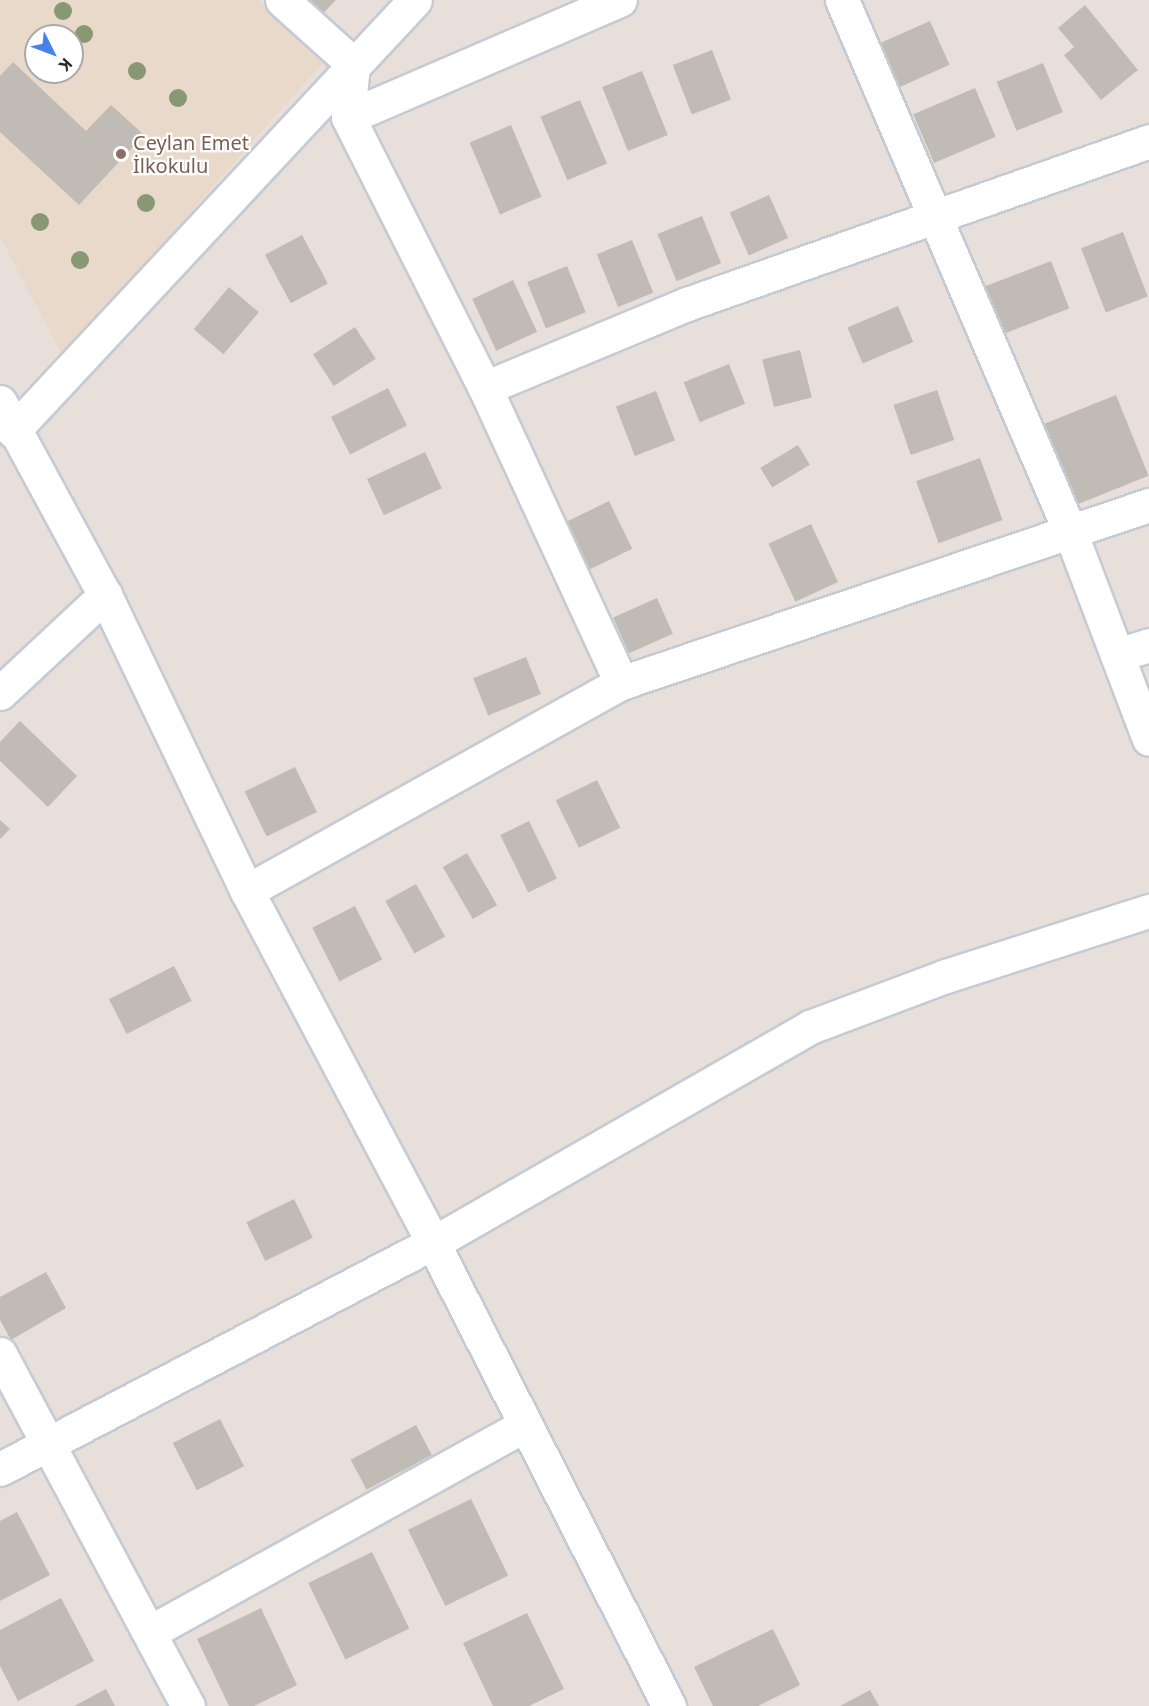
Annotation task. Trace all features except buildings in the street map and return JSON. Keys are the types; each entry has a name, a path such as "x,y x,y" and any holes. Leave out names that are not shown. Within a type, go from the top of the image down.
{"street":[{"path":"282,0 353,64"},
{"path":"414,0 6,416 105,595 247,891 433,1243 523,1426 669,1706"},
{"path":"348,117 620,0"},
{"path":"842,0 1071,534 1149,739"},
{"path":"353,64 348,117 485,388 621,683"},
{"path":"485,388 687,304 1149,141"},
{"path":"247,891 621,683 1071,534 1149,505"},
{"path":"0,693 105,595"},
{"path":"1117,654 1149,645"},
{"path":"0,1469 433,1243 810,1027 946,976 1149,911"},
{"path":"0,1354 188,1706"},
{"path":"150,1632 523,1426"}],"shaded area":[{"name":"Ceylan Emet İlkokulu","path":"0,0 258,0 325,60 63,356 0,237"}],"place":[{"name":"Ceylan Emet İlkokulu","path":"121,154"}]}
